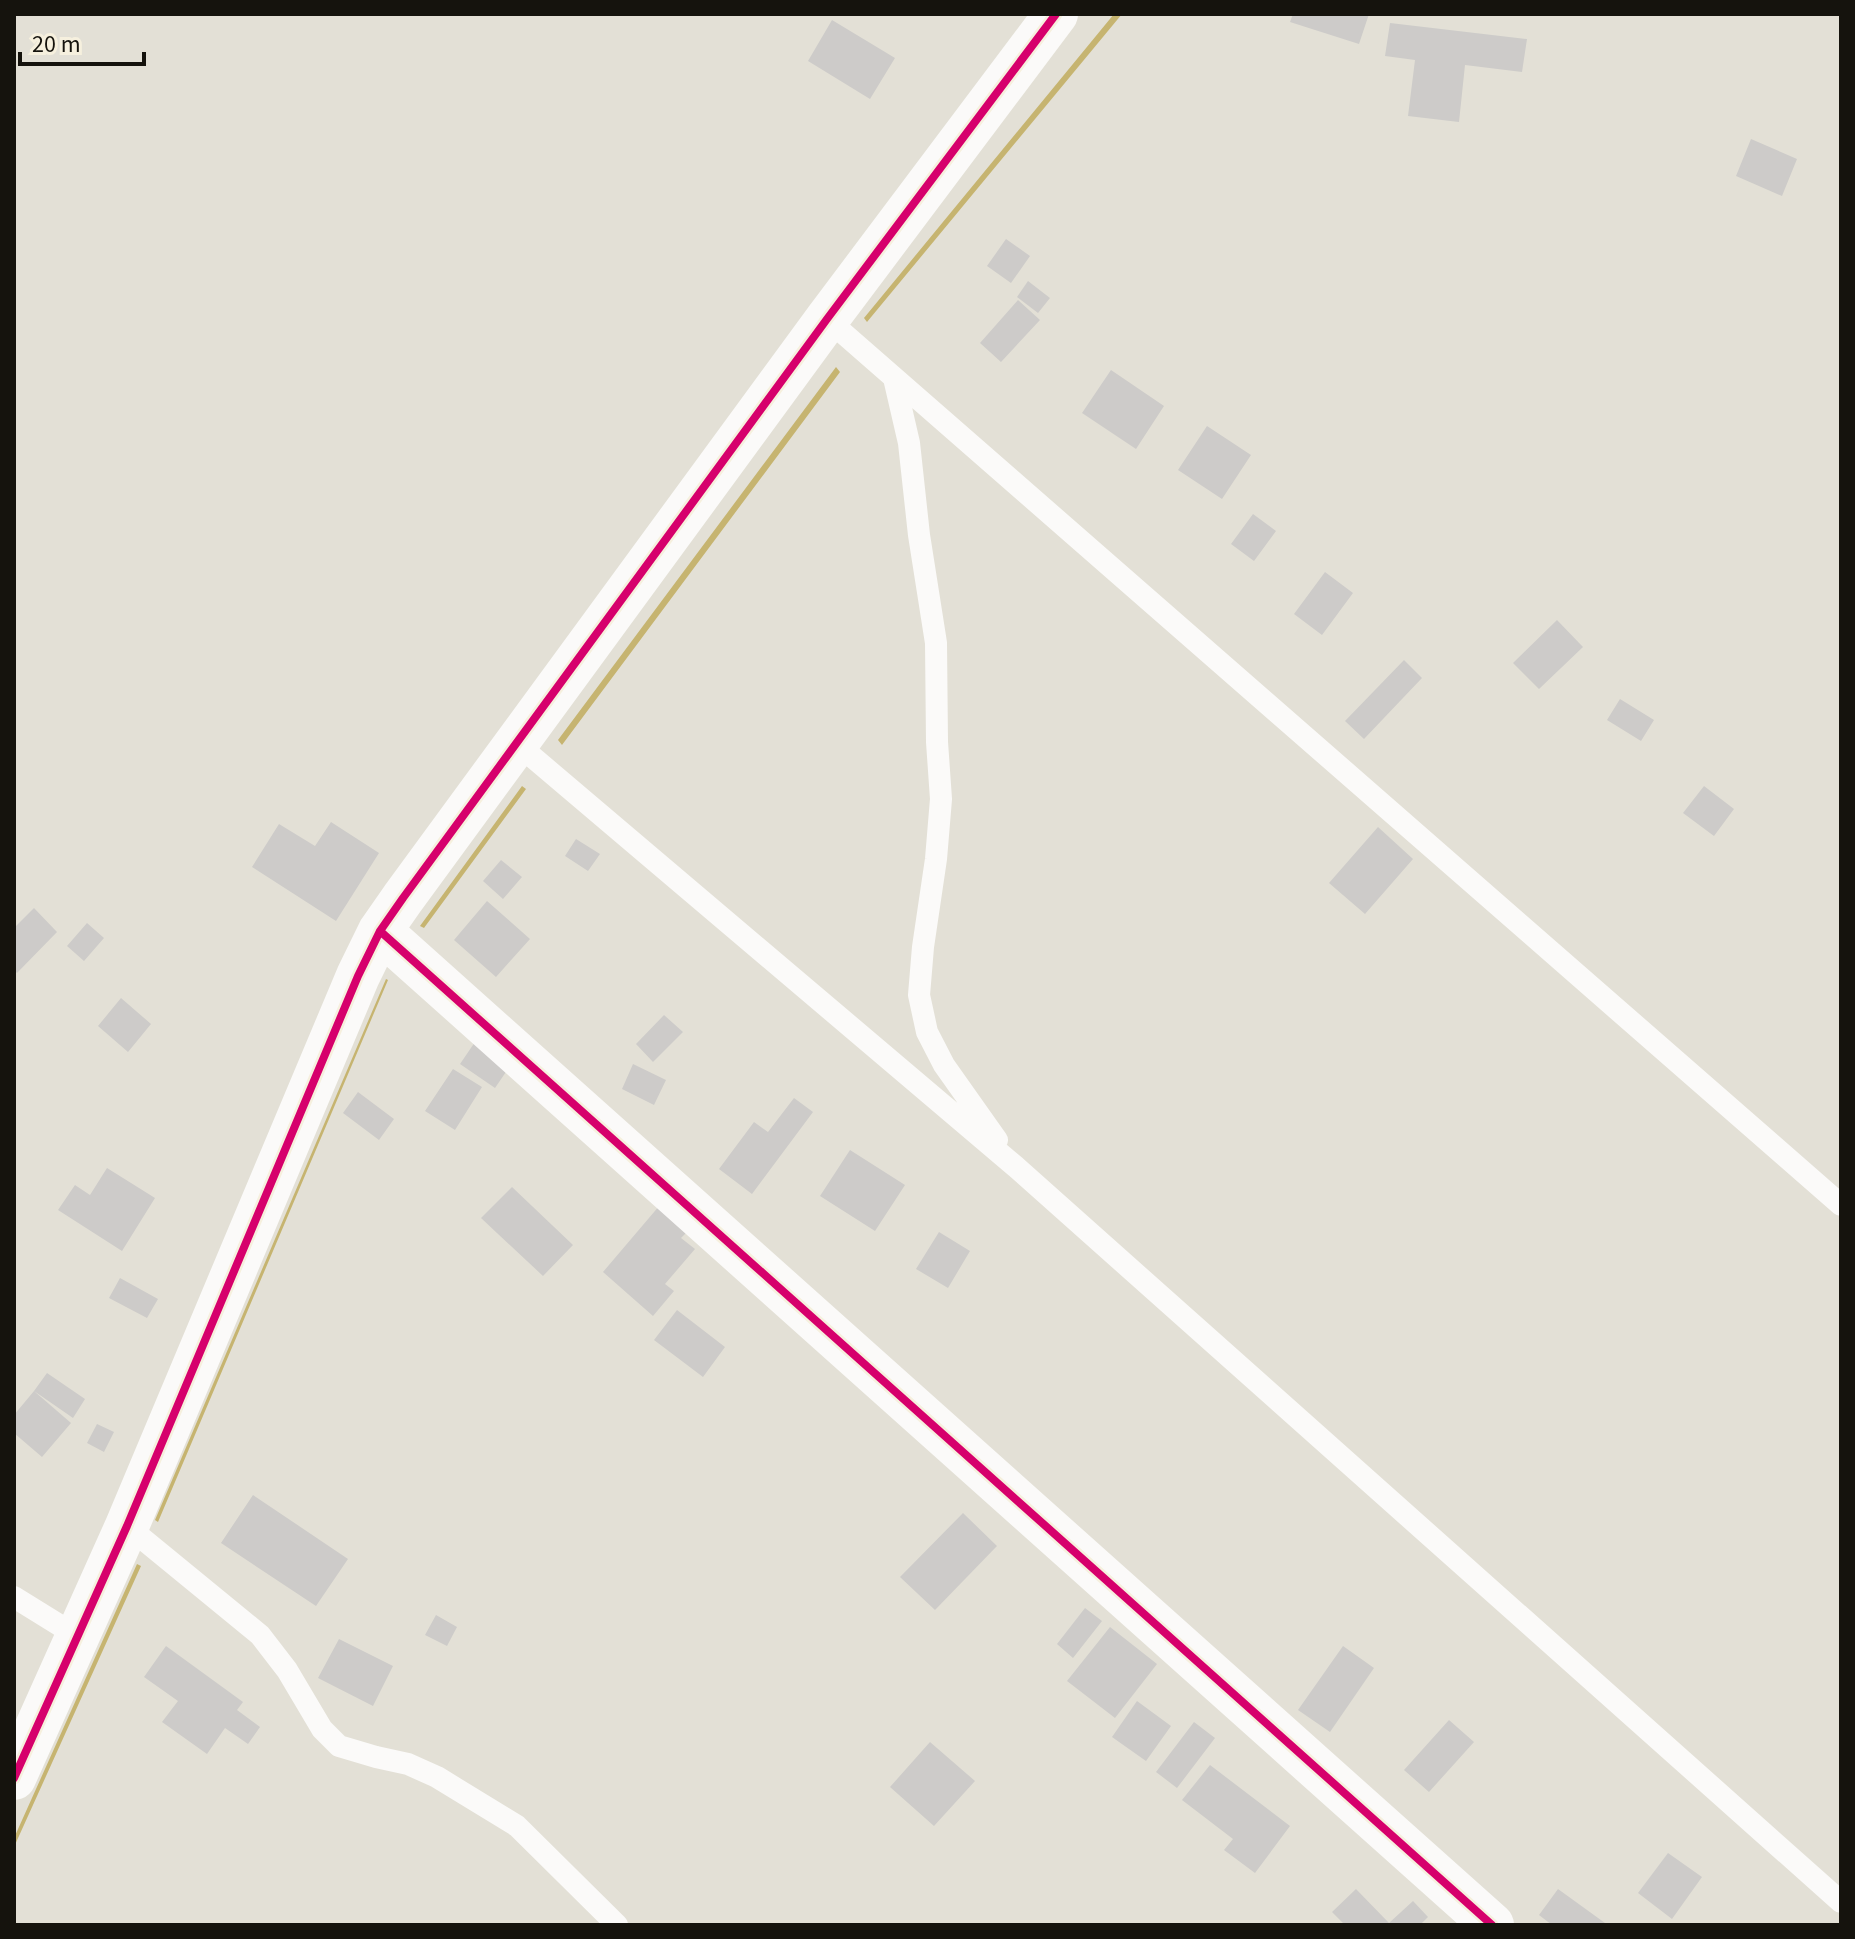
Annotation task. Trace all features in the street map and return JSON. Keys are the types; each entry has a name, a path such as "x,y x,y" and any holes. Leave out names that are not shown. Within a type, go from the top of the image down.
{"street":[{"path":"14,1778 127,1526 358,976 380,931 827,319 1056,14"},
{"path":"380,931 1492,1925"}],"lane":[{"path":"827,319 1841,1205"},
{"path":"894,378 909,443 936,643 941,799 919,995 927,1032 944,1065 1016,1167"},
{"path":"516,743 1016,1167 1841,1902"},
{"path":"127,1526 260,1635 287,1670 322,1729 339,1746 422,1770 517,1826 617,1925"},
{"path":"14,1597 77,1636"}],"shaded area":[{"path":"1114,14 1122,14 867,322 864,318"},
{"path":"836,367 840,372 562,745 558,740"},
{"path":"522,786 526,789 424,928 420,926"},
{"path":"388,980 158,1522 155,1520"},
{"path":"137,1564 141,1566 14,1847 14,1838"}],"building":[{"path":"1293,14 1369,14 1359,44 1290,22"},
{"path":"832,20 895,58 870,99 808,61"},
{"path":"1390,23 1527,39 1522,72 1465,65 1459,122 1408,116 1415,60 1385,56"},
{"path":"1751,139 1797,159 1782,196 1736,176"},
{"path":"1006,239 1030,256 1011,283 987,266"},
{"path":"1028,281 1050,298 1038,313 1017,297"},
{"path":"1018,300 1040,320 1001,362 980,343"},
{"path":"1111,370 1164,406 1136,449 1082,413"},
{"path":"1207,426 1251,455 1222,499 1178,470"},
{"path":"1253,514 1276,531 1254,561 1231,544"},
{"path":"1325,572 1353,593 1322,635 1294,614"},
{"path":"1557,620 1583,647 1539,689 1513,663"},
{"path":"1404,660 1422,678 1364,739 1345,721"},
{"path":"1620,699 1654,720 1641,741 1607,720"},
{"path":"1704,786 1734,809 1714,836 1683,813"},
{"path":"331,822 379,853 336,921 252,867 279,824 315,846"},
{"path":"1378,827 1413,859 1365,914 1329,883"},
{"path":"576,839 600,854 588,871 565,856"},
{"path":"501,860 522,877 503,899 483,881"},
{"path":"487,901 530,939 496,977 454,940"},
{"path":"34,908 57,932 17,973 14,970 14,928"},
{"path":"87,923 104,938 84,961 67,946"},
{"path":"121,998 151,1024 128,1052 98,1026"},
{"path":"664,1015 683,1032 653,1062 636,1044"},
{"path":"475,1042 510,1066 495,1088 460,1064"},
{"path":"633,1064 666,1080 654,1105 622,1089"},
{"path":"453,1069 482,1087 455,1130 425,1111"},
{"path":"358,1092 394,1119 379,1140 343,1113"},
{"path":"794,1098 813,1112 752,1194 719,1169 754,1122 768,1132"},
{"path":"850,1150 905,1185 875,1231 820,1196"},
{"path":"107,1168 155,1198 122,1251 58,1210 75,1185 90,1195"},
{"path":"512,1187 573,1245 543,1276 481,1218"},
{"path":"660,1205 689,1230 681,1238 695,1249 665,1284 674,1291 653,1316 603,1272"},
{"path":"939,1232 970,1251 948,1288 916,1269"},
{"path":"120,1278 158,1299 147,1318 109,1298"},
{"path":"677,1310 725,1347 703,1377 654,1340"},
{"path":"47,1373 85,1399 73,1418 34,1391"},
{"path":"34,1391 71,1423 42,1457 14,1433 14,1415"},
{"path":"97,1424 114,1432 104,1452 87,1443"},
{"path":"253,1495 348,1559 316,1606 221,1543"},
{"path":"963,1513 997,1546 935,1610 900,1577"},
{"path":"1085,1608 1102,1621 1073,1658 1057,1644"},
{"path":"436,1615 457,1627 447,1646 425,1635"},
{"path":"1110,1627 1157,1664 1115,1718 1067,1681"},
{"path":"339,1639 393,1666 373,1706 318,1678"},
{"path":"166,1646 243,1702 237,1710 260,1727 248,1744 225,1728 207,1754 162,1722 178,1701 144,1677"},
{"path":"1343,1646 1374,1668 1330,1732 1298,1710"},
{"path":"1137,1701 1171,1726 1146,1761 1112,1737"},
{"path":"1449,1720 1474,1742 1429,1792 1404,1770"},
{"path":"1194,1722 1215,1738 1177,1788 1156,1772"},
{"path":"930,1742 975,1781 934,1826 890,1787"},
{"path":"1210,1765 1290,1826 1255,1873 1224,1850 1233,1839 1182,1800"},
{"path":"1668,1853 1702,1877 1672,1919 1638,1893"},
{"path":"1356,1889 1389,1923 1413,1901 1428,1917 1420,1925 1345,1925 1332,1912"},
{"path":"1558,1889 1605,1923 1552,1925 1539,1915"}],"cycle path":[{"path":"14,1778 127,1526 358,976 380,931 827,319 1056,14"},
{"path":"380,931 1492,1925"}]}
